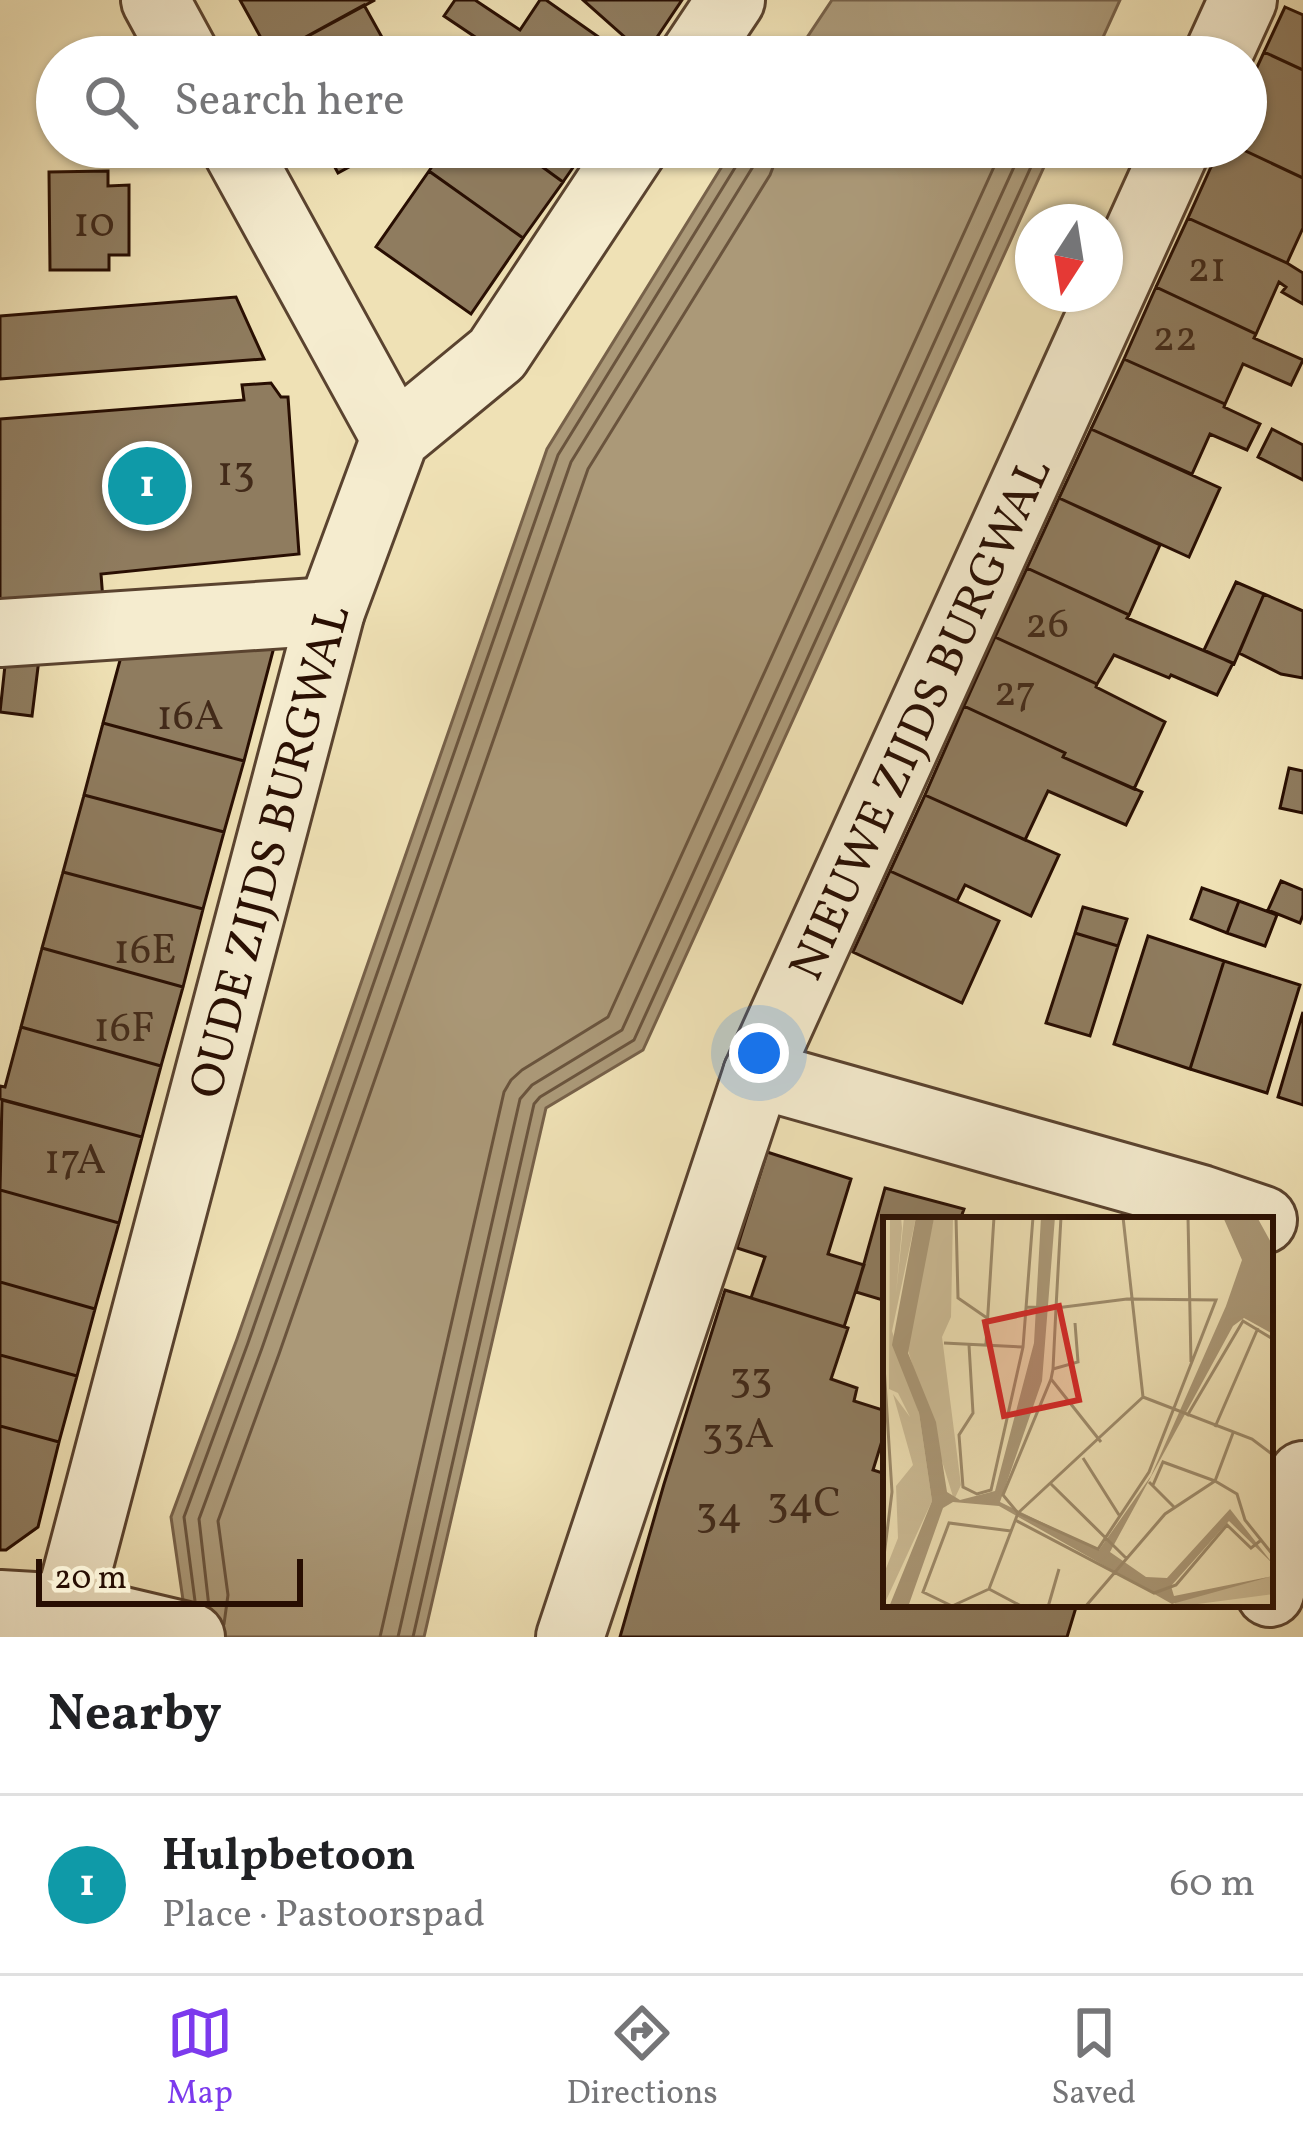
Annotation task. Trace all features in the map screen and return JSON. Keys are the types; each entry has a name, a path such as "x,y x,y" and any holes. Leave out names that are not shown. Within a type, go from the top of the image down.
{"street":[{"path":"154,0 174,36"},
{"path":"707,36 731,0"},
{"path":"1227,36 1243,0"},
{"path":"247,168 395,438 497,354 620,168"},
{"name":"NIEUWE ZIJDS BURGWAL","path":"570,1637 757,1074 1167,168"},
{"name":"OUDE ZIJDS BURGWAL","path":"64,1622 331,611 395,438"},
{"path":"0,633 331,611"},
{"path":"757,1074 1256,1217"},
{"path":"1273,1223 1303,1234"},
{"path":"1273,1582 1303,1475"},
{"path":"0,1604 64,1622 163,1630"},
{"path":"1258,1637 1266,1607"}],"water":[{"path":"832,0 1120,0 1104,36 808,36"},
{"path":"721,168 1043,168 1027,204 1015,204 1015,231 643,1050 546,1108 424,1637 175,1637 183,1600 171,1517 547,449"}],"building":[{"path":"240,0 375,0 308,36 260,36"},
{"path":"455,0 475,0 520,30 540,0 546,0 597,36 474,36 444,16"},
{"path":"583,0 682,0 658,36 624,36"},
{"path":"364,5 381,36 307,36"},
{"path":"1285,7 1303,15 1303,70 1267,53"},
{"path":"1267,53 1303,70 1303,178 1267,161"},
{"path":"1267,161 1303,178 1303,228 1287,263 1188,218 1211,168 1267,168"},
{"path":"544,168 563,182 523,238 429,171"},
{"path":"544,168 573,168 563,182"},
{"path":"108,171 108,186 129,185 129,255 109,255 109,270 50,270 49,172"},
{"path":"429,171 523,238 471,314 376,247"},
{"path":"1188,218 1303,273 1303,304 1282,292 1286,287 1279,282 1256,334 1156,287"},
{"path":"1156,287 1303,360 1291,385 1243,364 1225,404 1124,359"},
{"path":"236,297 264,359 0,379 0,316"},
{"path":"1124,359 1260,424 1247,450 1210,434 1192,474 1091,429"},
{"path":"271,383 281,397 288,397 299,554 101,574 103,600 0,604 0,419 244,400 242,385"},
{"path":"1091,429 1220,488 1189,557 1059,498"},
{"path":"1272,429 1303,445 1303,480 1258,457"},
{"path":"1059,498 1160,545 1129,615 1027,568"},
{"path":"1027,568 1233,663 1217,695 1114,655 1097,684 995,637"},
{"path":"1236,582 1264,594 1234,664 1204,650"},
{"path":"1264,594 1303,611 1303,678 1281,674 1239,653"},
{"path":"995,637 1165,722 1134,789 964,706"},
{"path":"274,647 244,761 103,723 122,653"},
{"path":"6,656 39,659 32,716 0,712"},
{"path":"964,706 1142,792 1126,825 1048,791 1025,840 925,795"},
{"path":"103,723 244,761 224,832 84,795"},
{"path":"1289,768 1303,771 1303,813 1280,808"},
{"path":"84,795 224,832 203,909 63,872"},
{"path":"925,795 1059,855 1031,916 965,885 957,901 890,871"},
{"path":"890,871 999,921 962,1003 853,952"},
{"path":"63,872 203,909 183,987 42,948"},
{"path":"1281,881 1303,890 1300,923 1268,910"},
{"path":"1202,888 1239,901 1227,933 1191,919"},
{"path":"1239,901 1277,915 1265,946 1227,933"},
{"path":"1083,907 1127,919 1118,946 1075,933"},
{"path":"1075,933 1118,946 1090,1036 1046,1023"},
{"path":"1148,936 1224,961 1190,1069 1114,1044"},
{"path":"42,948 183,987 161,1066 21,1027"},
{"path":"1224,961 1300,985 1267,1093 1190,1069"},
{"path":"1303,1012 1303,1105 1278,1097"},
{"path":"21,1027 161,1066 142,1137 0,1099 0,1086 5,1087"},
{"path":"2,1100 142,1137 119,1223 0,1190"},
{"path":"767,1152 851,1179 828,1254 864,1265 844,1327 751,1298 765,1257 737,1248"},
{"path":"885,1188 964,1209 961,1217 883,1217 883,1300 856,1292"},
{"path":"0,1190 119,1223 95,1309 0,1282"},
{"path":"0,1282 95,1309 77,1376 0,1355"},
{"path":"725,1290 848,1328 831,1379 857,1388 854,1401 883,1410 883,1438 873,1470 883,1473 883,1607 1076,1607 1067,1637 620,1637"},
{"path":"0,1355 77,1376 59,1442 0,1426"},
{"path":"0,1426 59,1442 38,1527 6,1550 0,1550"}],"place":[{"name":"Hulpbetoon","path":"147,486"}]}
